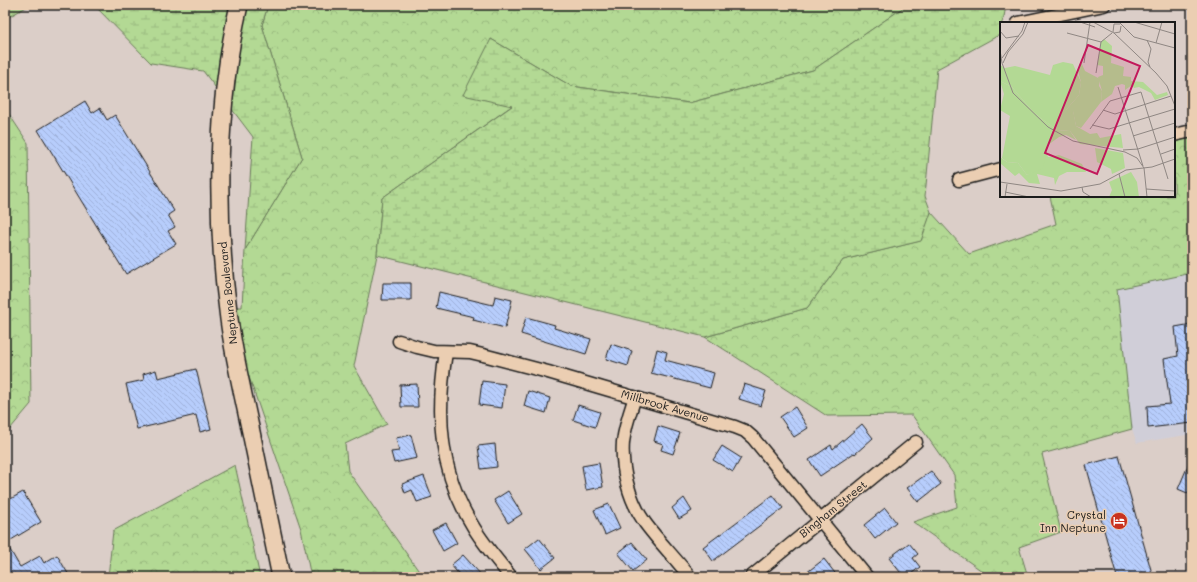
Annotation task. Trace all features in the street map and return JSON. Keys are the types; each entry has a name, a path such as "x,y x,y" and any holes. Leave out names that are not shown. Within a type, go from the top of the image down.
{"street":[{"name":"Neptune Boulevard","path":"239,5 230,49 223,111 220,189 224,271 236,365 281,577"},
{"path":"1023,22 1104,5"},
{"path":"1175,134 1192,131"},
{"path":"959,180 1000,169"},
{"name":"Millbrook Avenue","path":"399,341 416,348 446,352 470,352 487,356 635,397 745,431 758,443 868,577"},
{"path":"446,352 440,402 440,418 445,456 449,472 462,506 474,528 488,549 511,577"},
{"path":"635,397 625,429 623,442 623,455 627,483 638,511 645,523 690,577"},
{"name":"Bingham Street","path":"751,577 916,442"}],"shaded area":[{"path":"1192,273 1192,434 1137,443 1132,429 1117,289"}],"green space":[{"path":"5,5 30,5 5,19"},
{"path":"94,5 268,5 262,25 302,157 245,250 253,137 203,71 151,63"},
{"path":"268,5 907,5 813,70 689,103 571,86 491,39 513,105 382,198 377,255 354,366 387,424 345,444 348,471 423,577 311,577 301,529 225,307 242,307 245,250 302,157 262,25"},
{"path":"907,5 1006,5 1003,22 1000,22 1000,35 937,69 925,196 931,212 921,241 843,260 807,308 705,337 377,255 382,198 512,106 463,95 491,39 571,86 689,103 813,70"},
{"path":"5,108 28,143 31,404 5,435"},
{"path":"1192,127 1192,273 1117,289 1132,429 1042,454 1061,532 1019,547 1028,577 988,577 989,576 913,522 957,507 954,475 912,415 827,416 705,337 807,308 843,260 920,241 931,212 969,254 1056,224 1050,197 1175,197 1175,131"},
{"path":"235,465 260,577 108,577 113,531"}],"building":[{"path":"85,101 92,113 100,108 107,120 115,115 174,211 168,215 175,227 168,231 176,244 126,274 38,130"},
{"path":"383,283 411,283 411,300 382,300"},
{"path":"439,292 493,305 495,296 512,300 505,328 473,320 474,317 436,308"},
{"path":"526,317 555,325 554,328 591,339 586,354 521,334"},
{"path":"1192,324 1192,423 1148,428 1147,406 1170,404 1164,359 1178,356 1175,327"},
{"path":"611,344 632,351 628,366 606,359"},
{"path":"657,349 667,352 665,360 714,373 710,388 651,373"},
{"path":"196,369 211,429 200,432 196,415 137,429 126,384 144,380 143,374 156,370 158,378"},
{"path":"482,381 505,384 502,408 479,405"},
{"path":"417,384 418,407 401,407 400,385"},
{"path":"744,384 766,391 761,406 739,399"},
{"path":"528,391 550,398 546,413 524,406"},
{"path":"578,405 600,412 595,427 573,420"},
{"path":"795,407 808,428 794,437 780,417"},
{"path":"862,424 873,438 855,454 854,453 820,476 809,460 831,445 833,449"},
{"path":"658,426 680,433 673,454 661,450 663,444 654,441"},
{"path":"411,435 417,458 394,463 391,452 399,451 396,438"},
{"path":"495,444 497,467 481,469 478,446"},
{"path":"722,446 741,458 733,472 713,460"},
{"name":"Crystal Inn Neptune","path":"1119,456 1153,577 1117,577 1086,465"},
{"path":"1192,456 1192,495 1178,489"},
{"path":"599,463 603,487 586,490 582,466"},
{"path":"931,471 941,484 918,502 907,488"},
{"path":"424,476 432,497 417,502 412,490 405,493 402,484"},
{"path":"508,491 522,514 508,523 494,500"},
{"path":"23,492 41,522 6,543 20,567 40,556 44,563 57,555 70,577 5,577 5,502"},
{"path":"773,495 783,508 713,561 703,547"},
{"path":"684,498 692,511 679,519 672,508"},
{"path":"609,504 620,528 605,535 594,510"},
{"path":"885,508 896,522 875,539 864,525"},
{"path":"446,523 457,543 443,551 432,530"},
{"path":"539,538 555,558 541,569 525,549"},
{"path":"632,542 647,560 633,571 618,553"},
{"path":"909,543 918,554 913,558 920,567 907,577 904,577 889,558"},
{"path":"463,555 483,577 461,577 451,565"},
{"path":"824,559 838,577 801,577"}],"place":[{"name":"Crystal Inn Neptune","path":"1119,521"}]}
